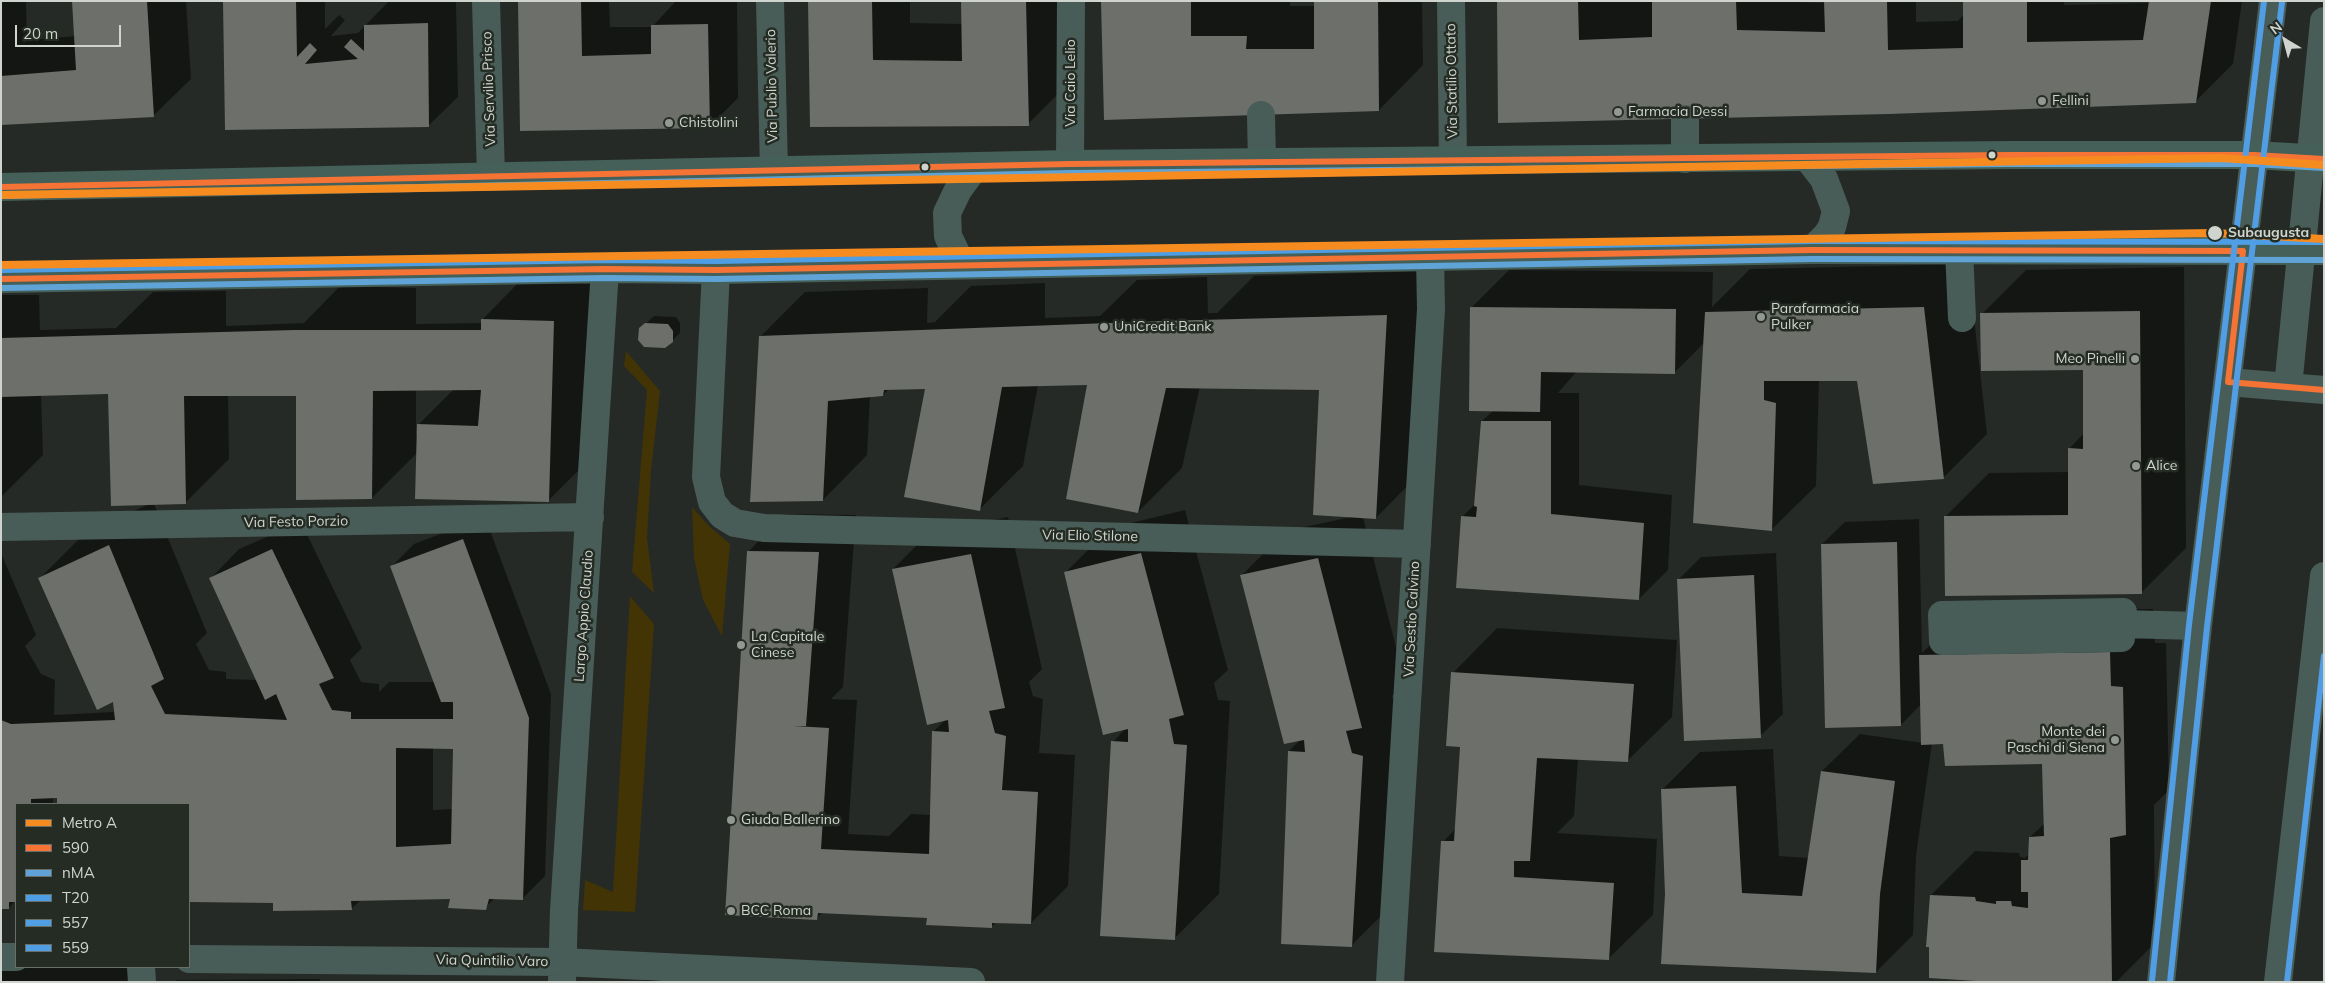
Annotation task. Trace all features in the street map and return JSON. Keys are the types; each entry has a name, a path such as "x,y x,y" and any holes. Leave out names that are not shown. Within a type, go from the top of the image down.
{"main road":[{"path":"1,187 1070,164 2009,155 2254,155 2317,158"},
{"path":"1,279 605,269 716,270 1812,250 2313,251"}],"street":[{"name":"Via Servilio Prisco","path":"486,1 491,177"},
{"name":"Via Publio Valerio","path":"770,1 774,171"},
{"name":"Via Caio Lelio","path":"1070,164 1071,1"},
{"name":"Via Statilio Ottato","path":"1452,1 1453,161"},
{"path":"2161,982 2198,626 2273,1"},
{"path":"2288,387 2313,251 2324,21"},
{"path":"1261,115 1262,163"},
{"path":"1685,119 1686,159"},
{"path":"1807,158 1824,179 1836,211 1832,227 1812,250"},
{"path":"962,266 948,236 947,213 958,190 975,167"},
{"path":"1959,249 1962,318"},
{"name":"Via Sestio Calvino","path":"1390,982 1431,309 1430,256"},
{"name":"Largo Appio Claudio","path":"562,972 564,911 605,269"},
{"name":"Via Elio Stilone","path":"716,270 706,462 712,502 717,509 735,523 764,528 1417,544"},
{"path":"2228,382 2324,390"},
{"name":"Via Festo Porzio","path":"1,527 590,518"},
{"path":"2278,982 2324,576"},
{"path":"2123,612 2122,624 2120,638 1943,641 1942,615 2123,612"},
{"path":"2122,624 2198,626"},
{"path":"1,957 15,957"},
{"name":"Via Quintilio Varo","path":"190,959 562,972 971,982"},
{"path":"141,968 142,982"}],"shaded area":[{"path":"626,351 660,391 651,471 647,538 654,593 632,572 647,390 624,366"},
{"path":"692,507 708,525 730,544 722,636 703,600 694,558"},
{"path":"630,596 654,624 635,912 583,910 585,880 613,892"}],"building":[{"path":"72,1 147,1 154,117 1,125 1,76 76,70"},
{"path":"223,1 296,1 297,57 310,43 317,50 305,64 358,59 344,47 351,39 364,51 364,25 428,23 429,127 225,130"},
{"path":"518,1 581,1 582,56 651,54 651,25 708,24 710,128 520,131"},
{"path":"808,1 872,1 873,60 962,61 961,1 1026,1 1029,126 810,127"},
{"path":"1101,1 1191,1 1191,36 1247,36 1246,49 1314,49 1314,1 1378,1 1379,111 1104,120"},
{"path":"1497,1 1578,1 1579,40 1652,37 1652,1 1736,1 1737,30 1825,32 1824,1 1887,1 1888,50 1963,48 1963,1 2027,1 2027,42 2143,40 2149,1 2211,1 2196,103 1889,114 1498,123"},
{"path":"1470,307 1676,309 1675,374 1541,372 1540,412 1469,411"},
{"path":"1924,307 1944,479 1873,484 1857,381 1764,381 1764,400 1776,403 1772,531 1693,523 1705,312"},
{"path":"2140,311 2142,594 1945,596 1944,516 2068,515 2068,448 2083,449 2083,370 1981,371 1980,313"},
{"path":"1387,315 1376,519 1313,515 1319,390 1166,388 1138,513 1066,499 1087,385 1002,387 980,511 904,497 925,389 884,390 883,396 828,401 823,501 750,502 759,336"},
{"path":"481,319 554,321 549,502 415,499 417,424 478,426 481,390 373,391 372,499 296,500 296,396 184,396 186,504 111,506 108,394 1,397 1,338 295,330 481,330"},
{"path":"645,323 668,324 673,331 673,342 665,348 644,347 638,340 639,328"},
{"path":"1481,421 1551,421 1551,514 1644,523 1639,600 1456,588 1461,516 1476,517 1477,507 1474,506"},
{"path":"463,539 529,718 523,900 489,899 486,910 448,908 450,899 351,901 352,910 273,911 273,903 190,902 190,803 57,803 57,798 31,799 31,803 15,803 15,902 9,902 9,909 1,909 1,720 11,724 115,720 113,702 97,710 38,578 109,545 164,679 151,686 165,714 287,720 276,694 265,700 209,578 272,549 334,678 319,684 332,710 351,712 351,719 453,719 453,702 441,702 390,566","holes":["396,748 453,749 451,844 396,847"]},
{"path":"1897,542 1901,726 1825,728 1821,544"},
{"path":"747,551 819,552 806,726 794,726 829,728 821,849 929,854 932,731 949,732 948,720 927,725 892,569 971,554 1005,708 989,711 995,733 1006,736 1002,790 1038,792 1031,924 992,923 992,928 926,925 927,918 818,913 817,920 725,915"},
{"path":"1141,553 1184,715 1169,719 1174,744 1187,745 1175,940 1100,936 1111,741 1128,742 1128,729 1103,735 1064,572"},
{"path":"1318,558 1362,728 1346,731 1352,753 1363,756 1352,947 1281,944 1288,751 1305,752 1304,740 1284,744 1240,575"},
{"path":"1754,575 1761,738 1684,741 1677,579"},
{"path":"2110,652 2111,686 2123,687 2126,835 2110,838 2112,982 1992,982 1929,978 1929,947 1926,947 1930,895 1975,897 1976,901 1996,904 1996,901 2011,901 2012,906 2028,908 2028,892 2021,892 2021,860 2028,860 2029,837 2044,836 2042,764 1945,766 1943,744 1921,745 1919,655"},
{"path":"1451,672 1634,684 1628,762 1537,758 1530,861 1514,861 1514,877 1614,883 1609,960 1434,952 1441,841 1454,841 1460,747 1446,746"},
{"path":"1821,771 1895,781 1880,894 1876,973 1661,964 1665,894 1661,789 1736,786 1742,893 1802,896"}],"metro line":[{"name":"A","path":"1,195 2221,158 2324,165"},
{"name":"A","path":"1,265 2214,233 2324,239"}],"transit line":[{"name":"559","path":"2152,981 2189,625 2264,1"},
{"name":"557","path":"2170,982 2207,627 2282,2"},
{"name":"590","path":"1,187 1070,164 2009,155 2254,155 2324,159"},
{"name":"nMA","path":"1,196 1070,173 2009,164 2254,164 2324,168"},
{"name":"T20","path":"1,270 605,260 716,261 1812,241 2324,242"},
{"name":"590","path":"1,279 605,269 716,270 1812,250 2243,251 2228,382 2324,390"},
{"name":"nMA","path":"1,288 605,278 716,279 1812,259 2324,260"},
{"name":"557","path":"2287,982 2324,656"}],"place":[{"name":"Fellini","path":"2042,101"},
{"name":"Farmacia Dessi","path":"1618,112"},
{"name":"Chistolini","path":"669,123"},
{"name":"Subaugusta","path":"2215,233"},
{"name":"Parafarmacia Pulker","path":"1761,317"},
{"name":"UniCredit Bank","path":"1104,327"},
{"name":"Meo Pinelli","path":"2135,359"},
{"name":"Alice","path":"2136,466"},
{"name":"La Capitale Cinese","path":"741,645"},
{"name":"Monte dei Paschi di Siena","path":"2115,740"},
{"name":"Giuda Ballerino","path":"731,820"},
{"name":"BCC Roma","path":"731,911"}]}
